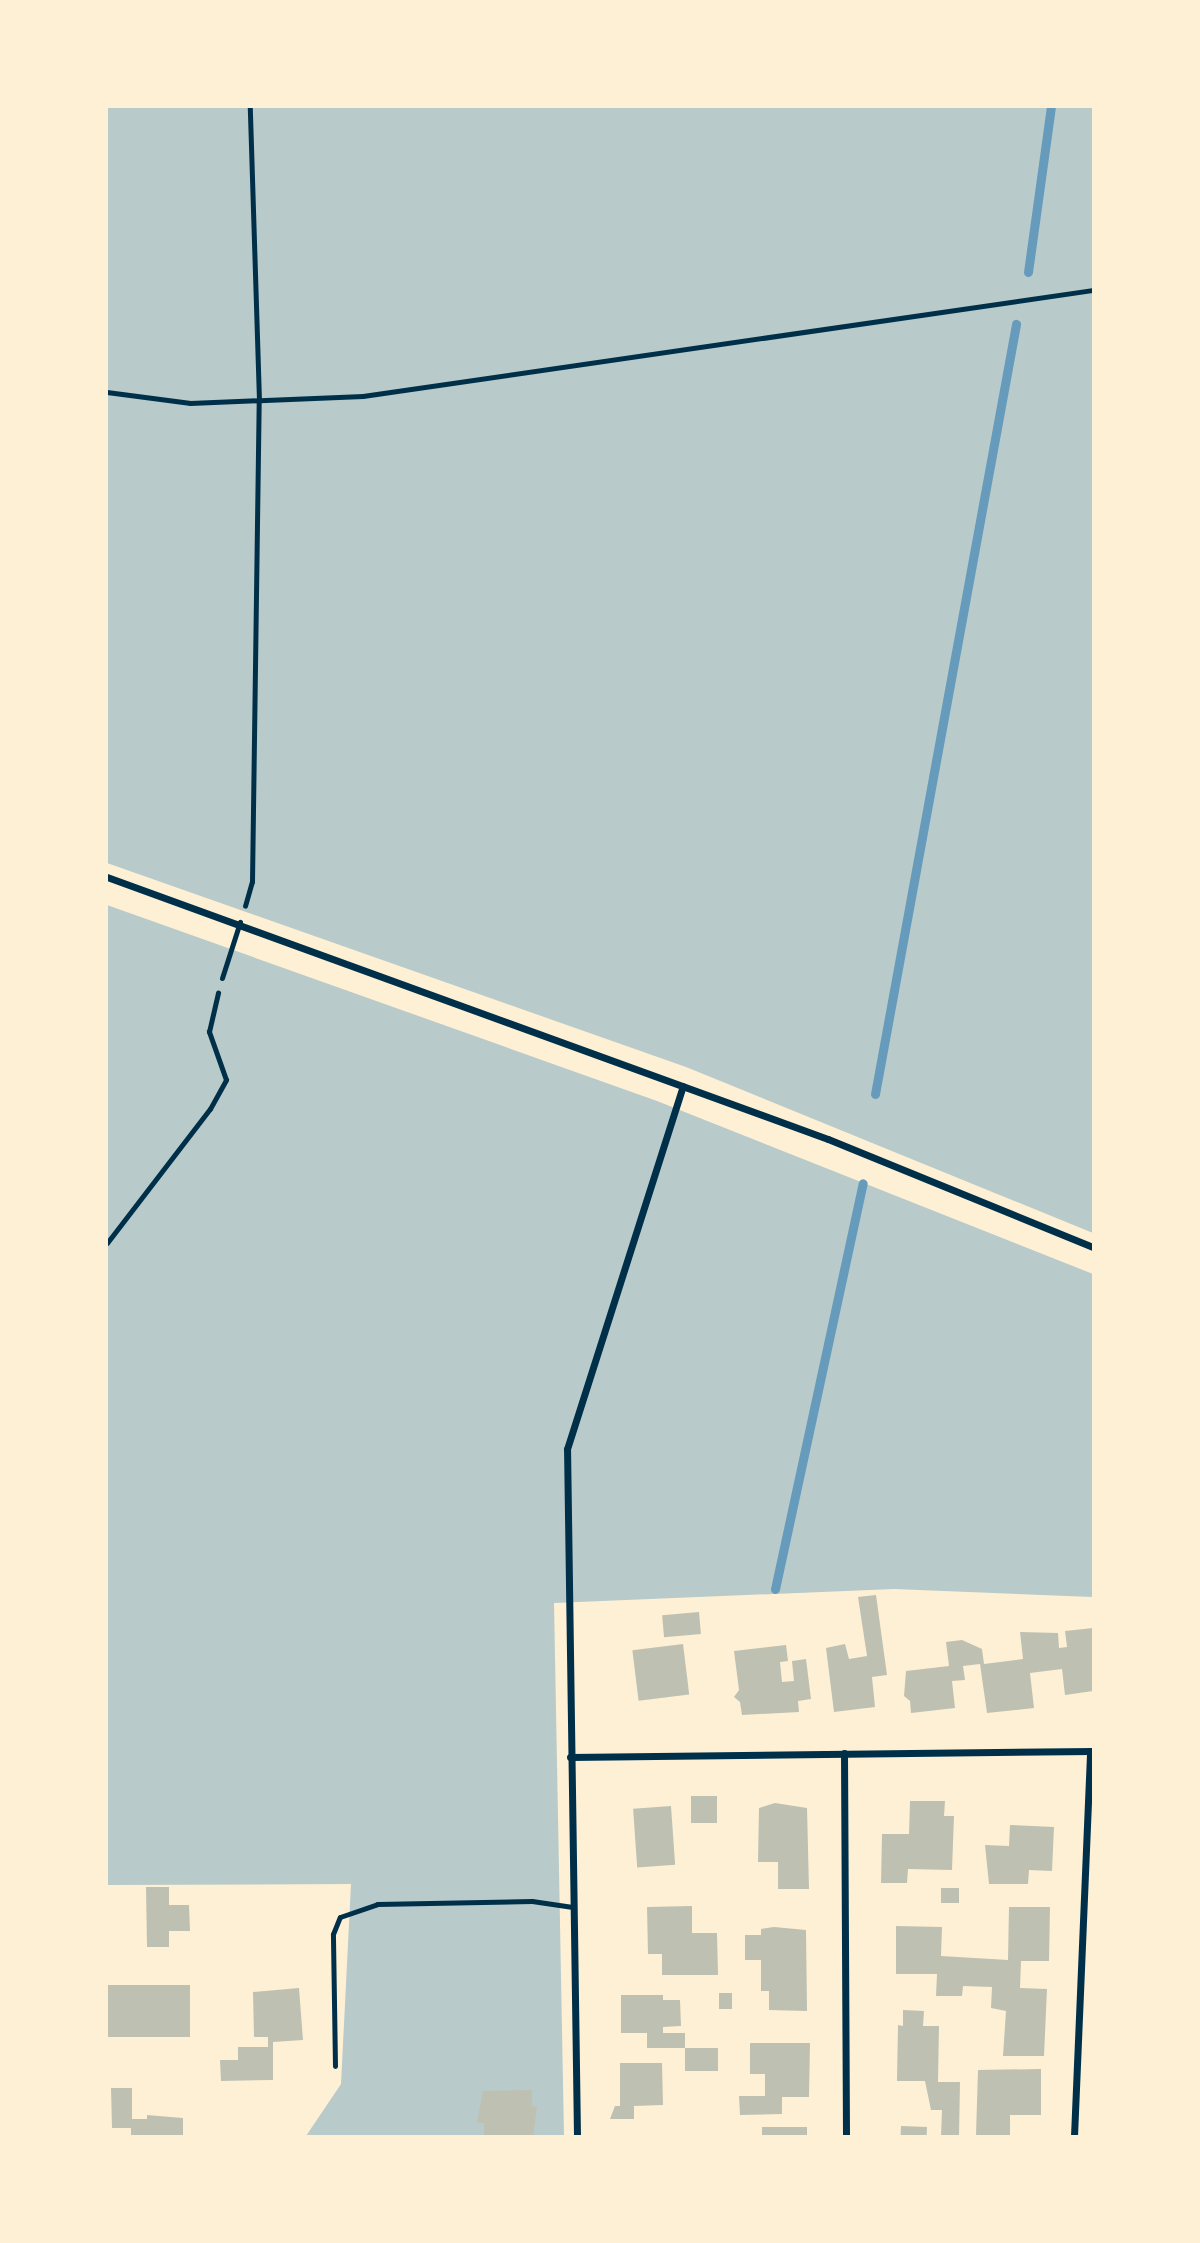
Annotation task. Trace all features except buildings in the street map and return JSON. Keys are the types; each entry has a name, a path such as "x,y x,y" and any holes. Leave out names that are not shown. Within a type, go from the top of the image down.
{"street":[{"path":"107,877 240,922 879,1158 1093,1247"},
{"path":"577,2136 567,1449 682,1086"},
{"path":"570,1757 1092,1751 1074,2136"},
{"path":"844,1753 846,2136"}],"lane":[{"path":"222,978 240,922"},
{"path":"335,2066 333,1934 340,1917 377,1904 532,1901 573,1907"}],"path":[{"path":"240,922 252,882 259,401 250,107"},
{"path":"107,393 190,403 363,396 1093,290"},
{"path":"107,1243 210,1109 226,1080 209,1032 222,978"}],"shaded area":[{"path":"107,107 1093,107 1093,1233 686,1067 107,863"},
{"path":"107,905 657,1101 1093,1274 1093,1597 894,1589 554,1603 564,2136 306,2136 341,2084 351,1884 107,1885"}],"waterway":[{"path":"1028,272 1051,107"},
{"path":"875,1094 1016,324"},
{"path":"775,1589 863,1183"}]}
